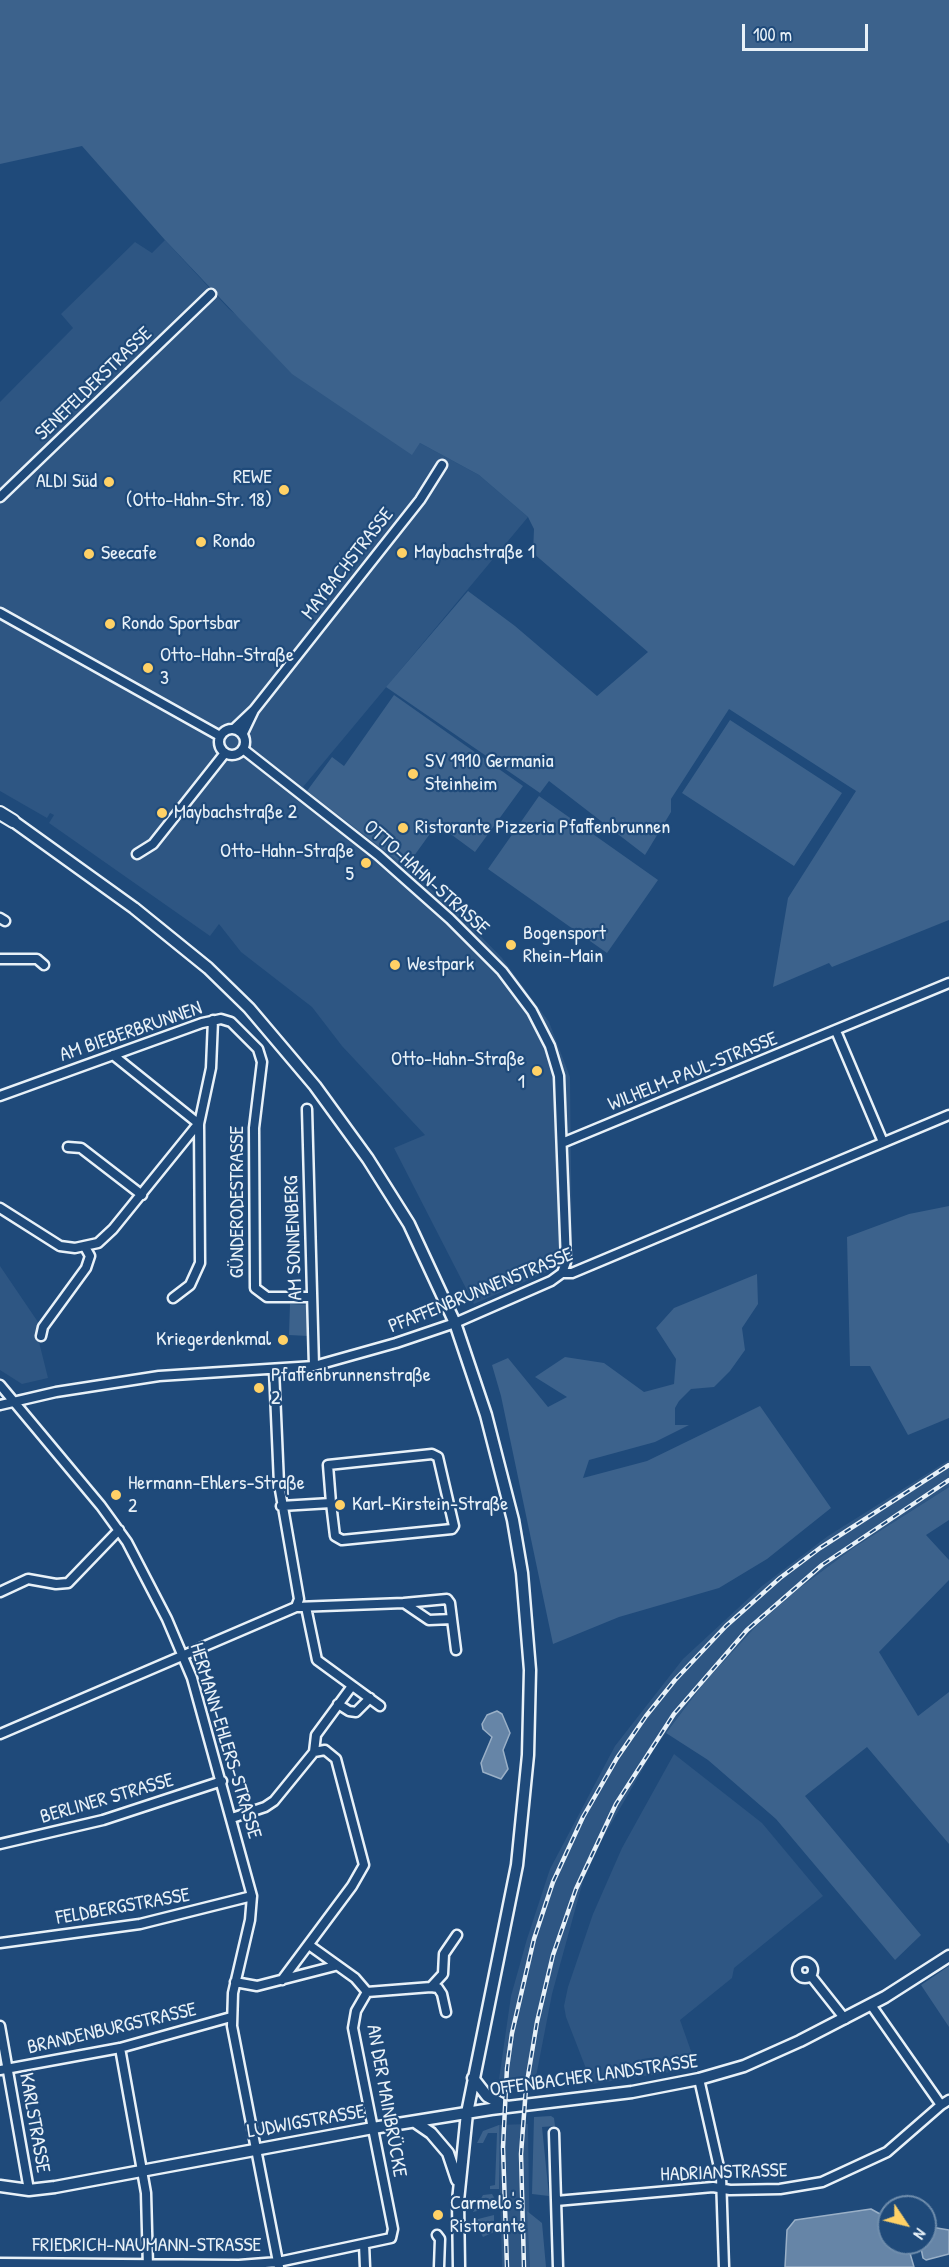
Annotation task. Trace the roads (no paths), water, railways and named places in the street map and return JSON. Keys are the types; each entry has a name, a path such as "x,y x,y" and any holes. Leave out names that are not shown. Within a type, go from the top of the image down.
{"highway":[{"path":"0,813 7,824"}],"main road":[{"path":"7,824 110,890 181,945 249,1008 337,1114 409,1224 455,1323 499,1458 522,1573 530,1670 527,1781 519,1855 467,2113 459,2187 459,2267"},
{"name":"OFFENBACHER LANDSTRASSE","path":"467,2113 632,2091 699,2079 760,2060 871,2005 949,1956"},
{"path":"473,2079 487,2096 507,2107"},
{"name":"LUDWIGSTRASSE","path":"0,2186 29,2190 467,2113"},
{"path":"415,2122 431,2133 448,2153 459,2187"}],"street":[{"name":"SENEFELDERSTRASSE","path":"0,497 211,294"},
{"name":"MAYBACHSTRASSE","path":"239,731 420,500 442,465"},
{"path":"0,613 220,736"},
{"path":"226,729 239,731 246,741 243,749 237,754 225,753 220,747 220,736 226,729"},
{"name":"OTTO-HAHN-STRASSE","path":"243,749 398,872 477,945 517,989 538,1021 554,1057 559,1076 566,1262 562,1273"},
{"path":"137,854 153,844 225,753"},
{"path":"0,959 37,959 44,965"},
{"name":"WILHELM-PAUL-STRASSE","path":"562,1143 949,983"},
{"name":"AM BIEBERBRUNNEN","path":"0,1096 213,1020 221,1019 235,1024 258,1048 261,1055"},
{"path":"173,1298 190,1285 200,1263 199,1124 212,1068 213,1020"},
{"path":"836,1031 883,1142"},
{"path":"113,1055 199,1124"},
{"name":"GÜNDERODESTRASSE","path":"261,1055 254,1128 255,1288 267,1297 312,1297"},
{"name":"AM SONNENBERG","path":"307,1109 314,1366"},
{"name":"PFAFFENBRUNNENSTRASSE","path":"0,1405 159,1376 314,1366 455,1323 551,1281 562,1273 572,1273 949,1115"},
{"path":"0,1208 55,1244 66,1247 85,1247 107,1236 199,1124"},
{"path":"68,1147 81,1148 142,1195"},
{"path":"41,1336 43,1327 88,1264 90,1256 85,1247"},
{"path":"274,1369 281,1506 299,1599 296,1607"},
{"name":"HERMANN-EHLERS-STRASSE","path":"0,1384 119,1530 157,1597 184,1656 222,1781 252,1896 250,1920 235,1982 231,2017 278,2264"},
{"path":"432,1454 438,1457 454,1526 452,1529 342,1540 334,1536 331,1503 328,1465 432,1454"},
{"path":"281,1506 331,1503"},
{"path":"0,1592 28,1579 56,1584 68,1583 119,1530"},
{"path":"0,1734 296,1607 447,1599 450,1603 456,1650"},
{"path":"404,1603 429,1620 452,1619"},
{"path":"306,1607 315,1657 321,1664 380,1706"},
{"path":"232,1818 265,1807 274,1801 314,1752 314,1739 351,1686"},
{"path":"338,1704 356,1712 370,1698"},
{"path":"282,1980 352,1886 364,1865 338,1763 329,1752 314,1752"},
{"name":"BERLINER STRASSE","path":"0,1844 111,1817 222,1781"},
{"name":"FELDBERGSTRASSE","path":"0,1943 140,1924 252,1896"},
{"path":"431,1987 443,1974 444,1954 457,1935"},
{"path":"309,1945 335,1966 355,1978 367,1992 438,1988 442,1994 446,2012"},
{"path":"235,1982 257,1986 335,1966"},
{"path":"811,1976 845,2019"},
{"name":"AN DER MAINBRÜCKE","path":"364,2244 391,2238 393,2233 353,2028 356,2011 367,1992"},
{"path":"871,2005 945,2102"},
{"name":"BRANDENBURGSTRASSE","path":"4,2070 120,2048 231,2017"},
{"name":"KARLSTRASSE","path":"0,2026 4,2070 29,2190"},
{"path":"120,2048 146,2196 148,2266"},
{"path":"699,2079 723,2188 724,2267"},
{"name":"HADRIANSTRASSE","path":"556,2200 723,2188 780,2189 828,2180 887,2152 945,2102"},
{"path":"554,2133 558,2267"},
{"path":"437,2235 440,2239 439,2267"},
{"path":"364,2244 365,2267"},
{"name":"FRIEDRICH-NAUMANN-STRASSE","path":"0,2263 148,2266 278,2264 364,2244"}],"railway":[{"path":"507,2267 503,2147 507,2068 512,2033 534,1939 553,1882 583,1817 617,1758 646,1716 675,1680 726,1626 780,1578 820,1548 949,1465"},
{"path":"524,2267 521,2154 526,2088 537,2022 553,1955 576,1889 616,1804 674,1714 747,1630 822,1565 949,1480"}],"place":[{"name":"ALDI Süd","path":"109,482"},
{"name":"REWE (Otto-Hahn-Str. 18)","path":"284,490"},
{"name":"Rondo","path":"201,542"},
{"name":"Maybachstraße 1","path":"402,553"},
{"name":"Seecafe","path":"89,554"},
{"name":"Rondo Sportsbar","path":"110,624"},
{"name":"Otto-Hahn-Straße 3","path":"148,668"},
{"name":"SV 1910 Germania Steinheim","path":"413,774"},
{"name":"Maybachstraße 2","path":"162,813"},
{"name":"Ristorante Pizzeria Pfaffenbrunnen","path":"403,828"},
{"name":"Otto-Hahn-Straße 5","path":"366,863"},
{"name":"Bogensport Rhein-Main","path":"511,945"},
{"name":"Westpark","path":"395,965"},
{"name":"Otto-Hahn-Straße 1","path":"537,1071"},
{"name":"Kriegerdenkmal","path":"283,1340"},
{"name":"Pfaffenbrunnenstraße 2","path":"259,1388"},
{"name":"Hermann-Ehlers-Straße 2","path":"116,1495"},
{"name":"Karl-Kirstein-Straße","path":"340,1505"},
{"name":"Carmelo's Ristorante","path":"438,2215"}]}
